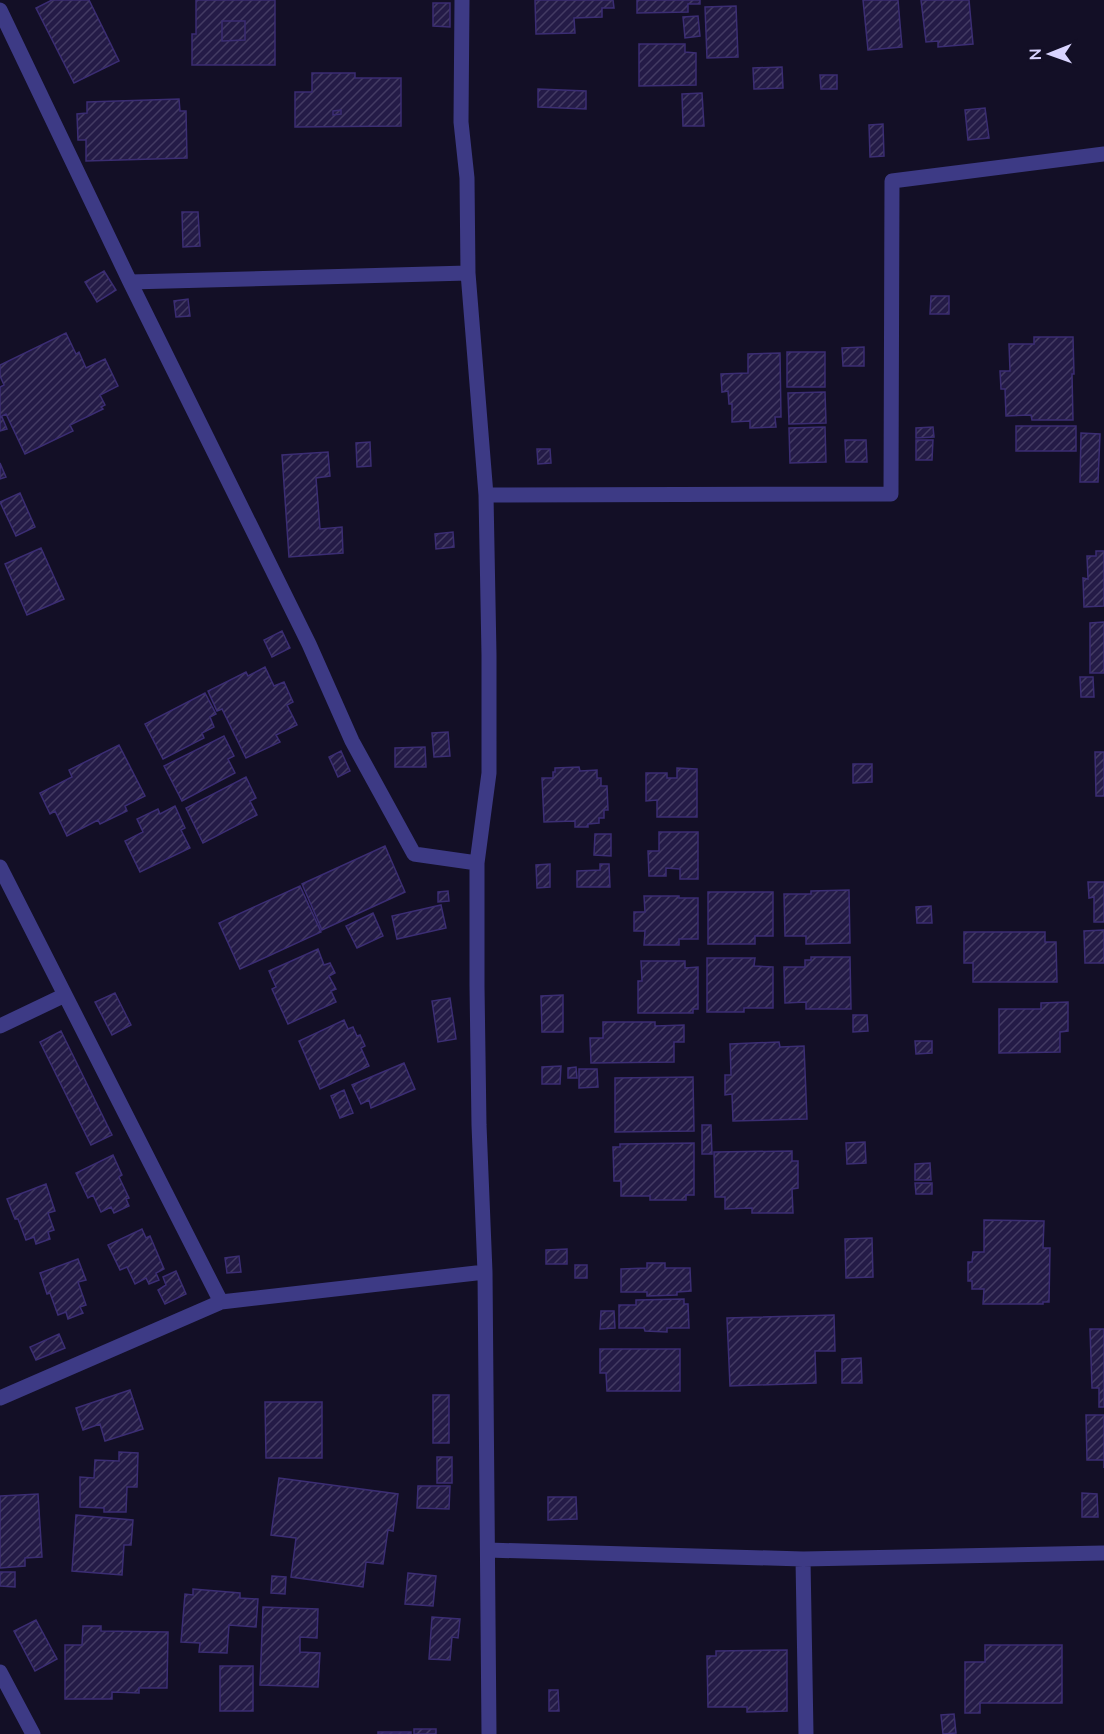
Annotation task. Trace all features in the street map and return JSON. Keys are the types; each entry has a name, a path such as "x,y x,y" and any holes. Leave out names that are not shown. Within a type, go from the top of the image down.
{"street":[{"path":"462,0 461,122 467,178 468,273 486,495 489,655 489,773 477,862 479,1125 485,1272 489,1734"},
{"path":"0,10 130,282 309,644 352,741 414,854 477,862"},
{"path":"486,495 891,495 892,181 1104,154"},
{"path":"130,282 468,273"},
{"path":"0,867 221,1302"},
{"path":"0,1026 65,995"},
{"path":"0,1398 221,1302 485,1272"},
{"path":"488,1550 803,1559 1104,1553"},
{"path":"803,1559 806,1734"},
{"path":"0,1672 33,1734"}],"building":[{"path":"52,0 89,0 119,61 74,83 36,8"},
{"path":"196,0 275,0 275,65 192,65 192,34 196,34","holes":["222,21 245,21 245,40 222,41"]},
{"path":"535,0 613,0 614,8 602,8 602,17 574,18 575,33 536,34"},
{"path":"637,0 700,0 700,4 688,4 688,12 637,13"},
{"path":"863,0 898,0 902,47 868,50"},
{"path":"921,0 969,0 973,44 938,47 938,41 926,42"},
{"path":"433,3 450,3 450,27 433,26"},
{"path":"736,6 738,57 707,58 705,7"},
{"path":"698,16 700,36 685,38 683,17"},
{"path":"222,21 245,21 245,40 222,41"},
{"path":"639,44 685,44 685,52 696,53 696,85 639,86"},
{"path":"782,67 783,88 754,89 753,68"},
{"path":"312,73 355,73 355,78 401,78 401,126 295,127 295,92 312,92","holes":["341,110 341,114 333,115 333,111"]},
{"path":"820,75 837,75 837,89 821,89"},
{"path":"538,89 586,91 586,109 538,107"},
{"path":"702,93 704,126 683,126 682,94"},
{"path":"179,99 180,111 186,111 187,158 86,161 86,140 78,140 77,114 87,113 87,102"},
{"path":"985,108 989,138 968,140 965,110"},
{"path":"341,110 341,114 333,115 333,111"},
{"path":"883,124 884,156 870,157 869,125"},
{"path":"182,212 198,212 200,246 183,247"},
{"path":"104,271 116,290 97,302 85,282"},
{"path":"931,296 949,296 949,314 930,314"},
{"path":"188,299 190,316 176,317 174,301"},
{"path":"66,333 76,354 79,352 86,368 105,359 118,386 100,395 105,405 101,407 103,409 70,425 73,431 25,454 6,414 0,417 0,387 4,385 0,376 0,365"},
{"path":"1034,337 1073,337 1073,420 1032,420 1031,415 1006,416 1005,389 1001,389 1000,371 1010,371 1009,344 1034,344"},
{"path":"864,347 864,366 843,366 842,348"},
{"path":"787,352 825,352 825,387 787,387"},
{"path":"780,353 781,417 775,417 776,427 750,428 750,421 732,422 732,404 729,404 728,391 722,392 721,374 748,373 748,354"},
{"path":"825,392 826,423 789,424 788,393"},
{"path":"2,417 7,429 0,431 0,418"},
{"path":"1016,426 1076,426 1076,451 1016,451"},
{"path":"825,427 826,462 790,463 789,428"},
{"path":"933,427 934,437 916,438 916,428"},
{"path":"1081,433 1100,434 1098,482 1080,482"},
{"path":"845,440 866,440 867,462 846,462"},
{"path":"916,440 933,440 932,460 916,460"},
{"path":"370,442 371,466 357,467 356,443"},
{"path":"537,449 550,449 551,463 538,464"},
{"path":"328,452 330,476 316,478 320,529 342,527 343,553 289,557 282,455"},
{"path":"0,463 6,477 0,479"},
{"path":"20,493 35,527 16,536 0,502"},
{"path":"453,532 454,547 436,549 435,534"},
{"path":"41,548 64,599 27,615 5,564"},
{"path":"1096,551 1104,551 1104,606 1084,607 1083,578 1088,579 1087,556 1096,556"},
{"path":"1104,622 1104,673 1090,673 1090,623"},
{"path":"282,631 290,648 272,657 264,640"},
{"path":"265,667 274,686 284,682 293,702 287,705 297,725 276,735 280,742 246,758 222,709 217,711 208,691 246,672 248,676"},
{"path":"1080,677 1093,677 1094,697 1081,697"},
{"path":"205,693 216,714 210,717 214,727 202,733 204,738 163,759 145,724"},
{"path":"448,732 450,756 434,757 432,733"},
{"path":"224,736 234,756 228,759 235,773 182,801 164,766"},
{"path":"119,745 145,796 125,806 127,811 100,824 98,820 67,836 55,811 50,814 40,793 72,777 69,770"},
{"path":"425,747 426,767 395,767 395,748"},
{"path":"341,751 350,771 338,777 329,757"},
{"path":"1095,752 1104,752 1104,796 1096,796"},
{"path":"853,764 872,764 872,782 853,783"},
{"path":"579,767 580,771 597,770 597,778 601,778 601,786 607,786 608,810 604,810 604,818 599,818 599,823 588,824 588,827 575,827 575,821 544,822 542,778 553,778 555,768"},
{"path":"677,768 697,769 697,817 657,817 657,800 646,801 646,773 667,773 667,778 677,778"},
{"path":"246,777 256,798 250,801 257,815 203,843 186,808"},
{"path":"175,806 185,828 181,830 190,848 140,872 125,841 143,832 137,819 158,809 160,814"},
{"path":"659,832 698,832 698,879 680,879 680,869 666,868 666,876 649,876 648,851 659,851"},
{"path":"595,834 611,834 611,856 594,855"},
{"path":"385,846 405,892 322,930 302,884"},
{"path":"550,864 550,887 537,888 536,865"},
{"path":"600,864 609,864 610,887 577,887 577,871 600,870"},
{"path":"1088,882 1104,882 1104,922 1094,922 1094,897 1089,898"},
{"path":"300,886 321,932 240,969 219,923"},
{"path":"849,890 850,943 806,944 806,936 785,936 784,894"},
{"path":"448,891 449,901 438,902 438,892"},
{"path":"708,892 773,892 773,936 755,936 755,944 708,944"},
{"path":"644,896 698,898 698,939 679,939 679,945 644,945 645,931 634,931 634,912 645,912"},
{"path":"441,905 446,928 397,939 392,916"},
{"path":"931,906 932,923 917,923 916,907"},
{"path":"373,913 383,936 357,948 346,926"},
{"path":"1104,930 1104,963 1085,963 1084,931"},
{"path":"964,932 1045,932 1045,942 1056,942 1057,982 973,982 973,963 964,963"},
{"path":"318,949 324,965 330,963 335,973 329,976 336,989 331,991 336,1002 288,1024 272,989 276,987 269,971"},
{"path":"811,957 850,957 851,1009 806,1009 806,1002 785,1003 784,967 805,967 805,960 811,960"},
{"path":"707,958 755,958 754,966 773,967 773,1008 744,1008 744,1012 707,1012"},
{"path":"641,961 685,961 685,968 698,967 698,1009 693,1009 693,1013 638,1013 638,981 642,981"},
{"path":"115,993 131,1025 112,1035 95,1002"},
{"path":"563,995 563,1032 542,1032 541,996"},
{"path":"450,998 456,1039 438,1042 432,1001"},
{"path":"1068,1002 1068,1031 1060,1032 1060,1052 999,1053 999,1009 1041,1009 1041,1003"},
{"path":"853,1015 867,1015 868,1031 853,1032"},
{"path":"344,1020 348,1029 353,1027 357,1036 360,1035 365,1046 361,1048 369,1066 320,1089 299,1041"},
{"path":"603,1022 655,1022 655,1026 684,1025 684,1042 674,1042 674,1062 591,1063 590,1038 603,1038"},
{"path":"61,1031 112,1135 91,1145 40,1042"},
{"path":"915,1041 932,1041 932,1053 916,1054"},
{"path":"779,1042 780,1047 804,1046 807,1119 733,1121 732,1094 725,1095 725,1075 731,1075 730,1044"},
{"path":"404,1063 415,1089 371,1108 369,1100 361,1104 352,1085"},
{"path":"561,1066 560,1084 542,1084 542,1067"},
{"path":"576,1067 577,1078 568,1078 568,1068"},
{"path":"579,1069 597,1069 598,1087 579,1088"},
{"path":"693,1077 694,1131 615,1132 615,1078"},
{"path":"344,1090 353,1113 340,1118 331,1096"},
{"path":"702,1125 711,1125 712,1154 702,1154"},
{"path":"865,1142 866,1163 847,1164 846,1143"},
{"path":"694,1143 694,1195 686,1195 686,1200 650,1200 650,1196 621,1196 621,1181 614,1181 613,1147 620,1147 620,1144"},
{"path":"792,1151 792,1161 798,1161 798,1188 792,1189 793,1213 752,1213 752,1208 725,1209 725,1197 715,1197 714,1152"},
{"path":"113,1155 122,1175 119,1177 129,1198 126,1199 129,1206 114,1213 111,1207 101,1212 93,1195 88,1198 76,1173"},
{"path":"930,1163 931,1180 915,1180 915,1164"},
{"path":"915,1183 932,1183 932,1194 916,1194"},
{"path":"46,1184 55,1211 48,1213 54,1230 48,1232 50,1239 36,1244 34,1237 26,1240 7,1199"},
{"path":"984,1220 1044,1221 1043,1248 1050,1248 1049,1302 1043,1302 1043,1304 983,1304 984,1289 972,1289 972,1281 968,1281 968,1262 972,1262 973,1252 984,1252"},
{"path":"142,1229 146,1238 150,1236 164,1269 156,1273 159,1280 149,1284 146,1278 135,1284 127,1267 120,1270 108,1245"},
{"path":"872,1238 873,1277 846,1278 845,1239"},
{"path":"567,1249 567,1264 546,1264 546,1250"},
{"path":"239,1256 241,1272 227,1273 225,1258"},
{"path":"78,1259 86,1280 78,1282 86,1305 80,1307 83,1313 68,1319 66,1312 58,1315 50,1293 47,1294 40,1273"},
{"path":"647,1263 665,1263 665,1268 690,1268 691,1291 677,1292 677,1295 647,1296 647,1292 621,1292 621,1269 647,1268"},
{"path":"575,1265 587,1265 587,1278 575,1278"},
{"path":"176,1271 186,1294 165,1304 158,1290 166,1285 163,1277"},
{"path":"684,1299 684,1304 688,1304 689,1328 667,1328 667,1332 645,1331 644,1328 619,1328 619,1305 636,1305 636,1300"},
{"path":"601,1311 614,1311 615,1328 600,1329"},
{"path":"834,1315 835,1351 815,1351 816,1383 730,1386 727,1318"},
{"path":"1090,1329 1104,1329 1104,1407 1099,1407 1099,1388 1092,1388"},
{"path":"59,1334 65,1348 36,1360 30,1347"},
{"path":"600,1349 680,1349 680,1391 607,1391 606,1373 600,1373"},
{"path":"861,1358 862,1383 842,1383 842,1359"},
{"path":"130,1390 143,1429 105,1441 100,1424 83,1430 76,1408"},
{"path":"433,1395 449,1395 449,1443 433,1443"},
{"path":"265,1402 322,1402 322,1458 266,1458"},
{"path":"1086,1415 1104,1415 1104,1460 1087,1460"},
{"path":"119,1452 138,1453 137,1487 127,1487 126,1512 104,1512 104,1508 80,1507 80,1477 94,1478 95,1460 119,1461"},
{"path":"437,1457 452,1457 452,1483 437,1483"},
{"path":"279,1478 398,1494 393,1531 388,1530 383,1564 366,1562 363,1587 291,1577 296,1538 271,1535"},
{"path":"418,1486 450,1486 449,1509 417,1508"},
{"path":"1082,1493 1097,1494 1098,1517 1082,1517"},
{"path":"38,1494 42,1557 25,1558 25,1566 0,1568 0,1496"},
{"path":"548,1497 576,1497 577,1519 548,1520"},
{"path":"76,1515 133,1520 131,1545 124,1545 122,1575 72,1571"},
{"path":"0,1572 15,1572 15,1587 0,1586"},
{"path":"408,1573 436,1576 433,1606 405,1604"},
{"path":"272,1576 286,1577 285,1594 271,1593"},
{"path":"193,1589 240,1593 240,1598 258,1599 256,1627 229,1625 227,1653 199,1652 200,1643 181,1642 185,1594 193,1595"},
{"path":"263,1607 318,1609 317,1638 300,1637 300,1652 320,1653 318,1687 260,1685"},
{"path":"432,1617 460,1619 458,1638 452,1637 450,1660 429,1659"},
{"path":"36,1620 57,1659 35,1671 14,1631"},
{"path":"83,1626 101,1626 101,1631 168,1632 167,1688 139,1688 139,1693 112,1692 112,1699 65,1699 65,1645 82,1645"},
{"path":"985,1645 1062,1645 1062,1703 980,1703 980,1713 965,1713 965,1662 985,1662"},
{"path":"787,1650 787,1711 747,1712 747,1707 708,1707 707,1656 716,1656 716,1651"},
{"path":"220,1666 253,1666 253,1711 220,1711"},
{"path":"549,1690 558,1690 559,1711 549,1711"},
{"path":"954,1714 956,1733 943,1734 941,1715"},
{"path":"414,1729 436,1729 436,1734 414,1734"},
{"path":"378,1732 411,1732 411,1734 378,1734"}]}
